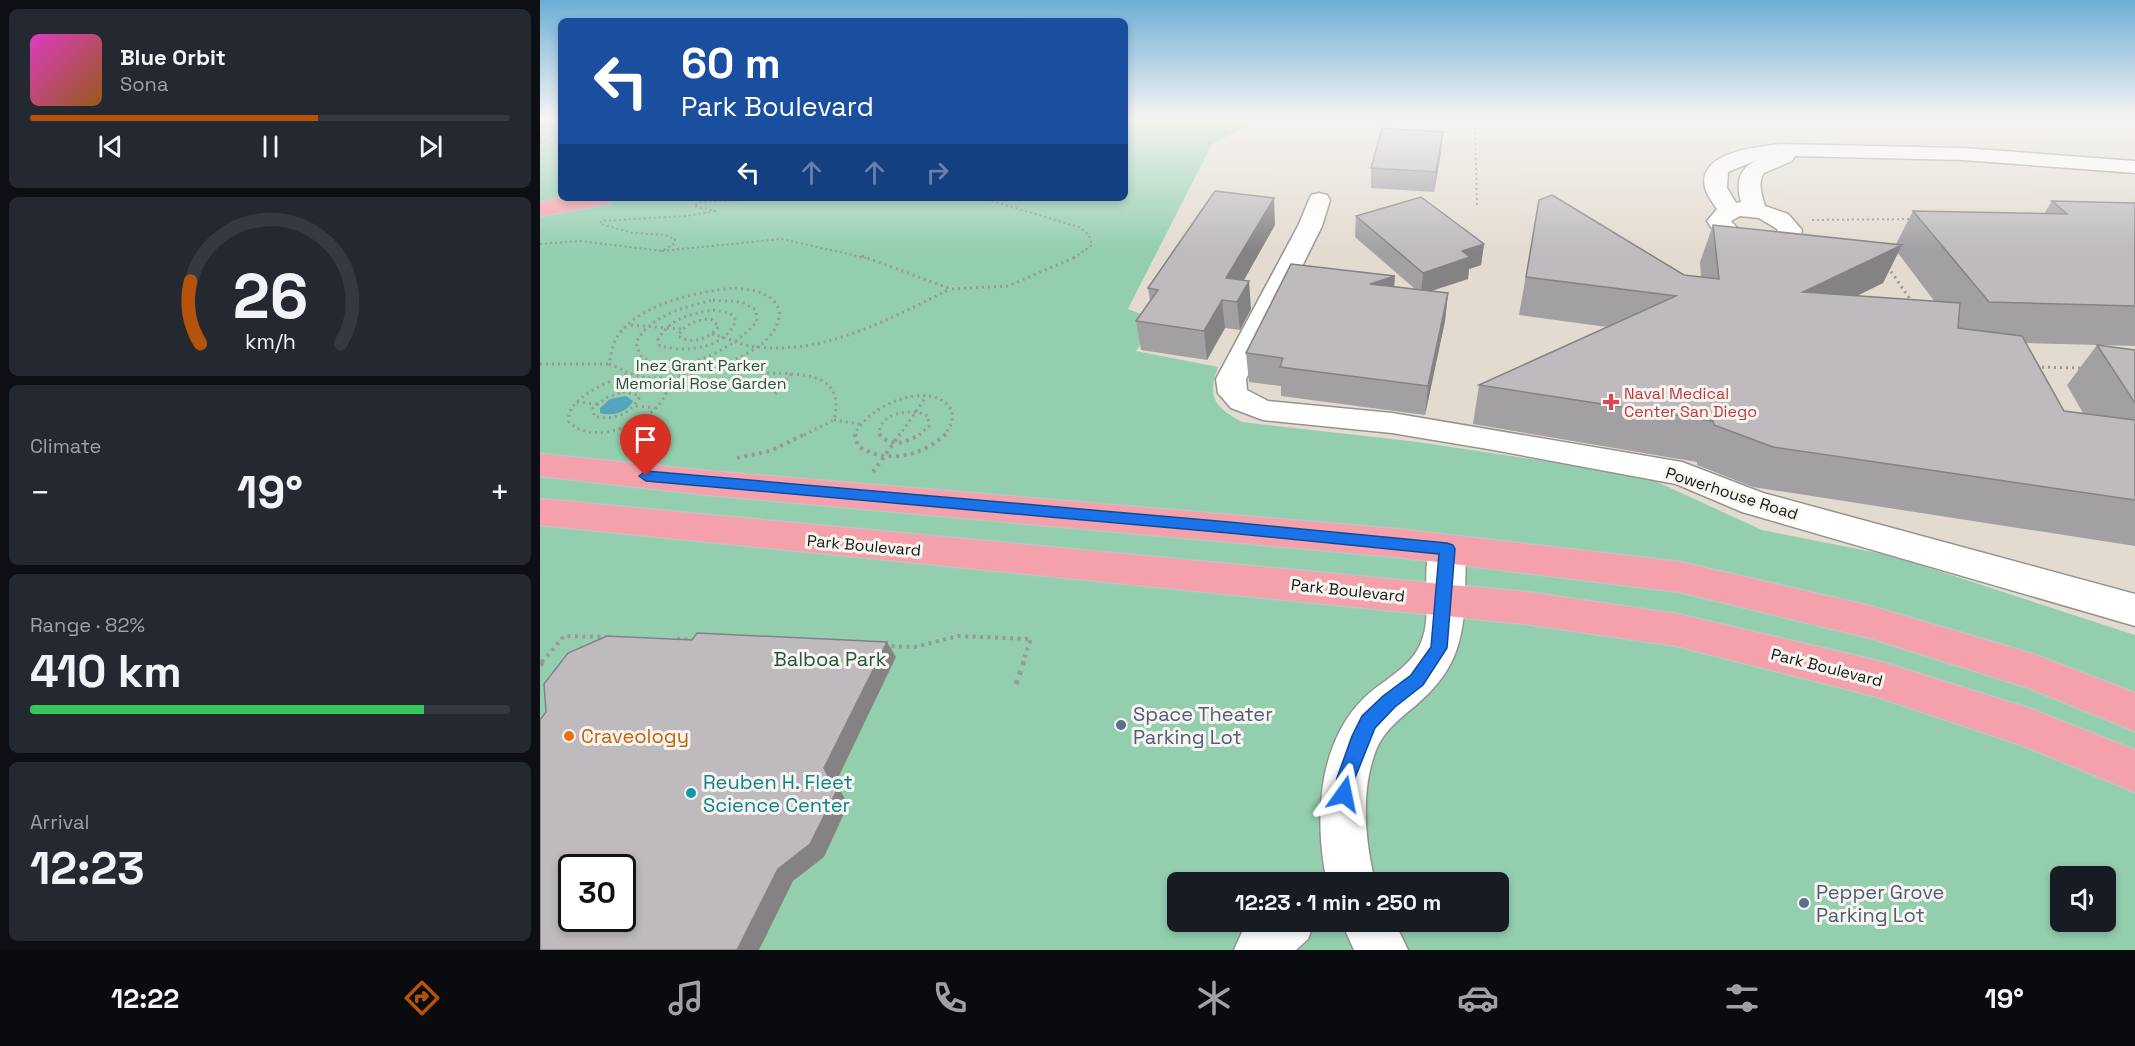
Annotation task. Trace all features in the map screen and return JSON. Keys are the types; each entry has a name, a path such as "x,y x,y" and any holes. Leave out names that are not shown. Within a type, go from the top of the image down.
{"main road":[{"path":"540,209 585,201"},
{"path":"540,465 709,483 1229,527 1447,549 1680,577 1870,622 2033,672 2135,712"},
{"name":"Park Boulevard","path":"540,512 1526,608 1677,630 1878,679 2031,729 2135,771"}],"street":[{"path":"1728,162 1718,169 1716,188 1729,211"},
{"path":"1755,210 1748,190 1749,177 1758,165 1768,162"},
{"path":"2072,162 2135,167"},
{"name":"Powerhouse Road","path":"1319,200 1310,226 1231,379 1233,393 1242,401 1263,410 1392,423 1488,438 1682,474 1754,503 2135,610"},
{"path":"1755,210 1767,213 1785,223 1790,230 1789,236 1783,240 1763,243 1737,238 1728,233 1719,221 1722,215 1729,211 1755,210"},
{"path":"1343,872 1341,811 1346,778 1369,722 1389,702 1417,680 1432,660 1441,638 1447,549"},
{"path":"1260,950 1279,932"},
{"path":"1372,932 1382,950"}],"path":[{"path":"1476,162 1477,208"},
{"path":"662,251 675,243 675,239 665,235 633,233 600,224 601,221 686,216 715,211 694,206 699,202 722,201"},
{"path":"712,334 756,347 781,348 818,344 901,313 951,289 1008,286 1078,256 1092,245 1089,235 1078,227 992,201"},
{"path":"1801,220 1915,219"},
{"path":"540,243 580,241 662,251 782,239 858,255 951,289"},
{"path":"1879,267 1890,270 1915,305"},
{"path":"540,364 609,364 627,374 651,378 673,377 719,366 756,347 772,332 779,319 780,308 772,298 760,292 742,289 695,294 661,306 629,325 618,335 612,346 609,364"},
{"path":"721,300 743,302 753,306 758,313 757,322 751,332 739,342 704,358 684,363 664,364 639,356 636,347 638,338 648,327 669,314 695,304 721,300"},
{"path":"723,310 732,313 737,323 724,337 702,348 676,351 660,346 658,340 665,328 687,315 723,310"},
{"path":"629,325 681,329 691,323 711,319 720,326 712,334 702,339 684,340 678,336 681,329"},
{"path":"719,366 733,373 792,374 822,378 832,386 837,402 834,420"},
{"path":"2033,366 2090,369"},
{"path":"627,374 588,393 576,402 567,419 570,425 588,432 618,428 634,422 656,408 665,398 673,377"},
{"path":"775,394 792,374"},
{"path":"635,406 638,395 629,392 609,396 597,404 592,413 599,418 614,417 635,406 656,408"},
{"path":"870,477 926,396"},
{"path":"926,396 940,399 949,405 954,414 952,424 945,435 933,445 918,453 900,458 870,456 861,450 856,443 856,434 860,424 869,414 889,403 912,397 926,396"},
{"path":"576,402 597,404"},
{"path":"916,411 928,416 929,426 918,436 894,443 886,441 879,434 882,424 901,412 916,411"},
{"path":"733,459 770,451 834,420 860,424"},
{"path":"540,665 564,636 613,638"},
{"path":"880,646 915,647 958,636 1031,639 1016,684"},
{"path":"602,637 602,648"},
{"path":"671,639 706,640"}],"shaded area":[{"name":"Naval Medical Center San Diego","path":"1202,162 2135,162 2135,674 1838,581 1530,524 1057,477 1119,328"}],"green space":[{"name":"Balboa Park","path":"540,162 558,162 558,201 1128,201 1128,162 1203,162 1128,309 1157,320 1136,351 1218,367 1213,386 1215,400 1225,411 1242,422 1418,442 1644,476 1762,530 1893,556 2135,635 2135,950 540,950"}],"water":[{"path":"626,396 633,401 623,411 615,414 600,413 600,408 610,399"}],"building":[{"path":"1373,162 1438,162 1436,172 1371,168"},
{"path":"1215,191 1274,198 1226,278 1249,281 1237,302 1222,300 1204,331 1136,321 1158,290 1148,288"},
{"path":"1552,195 1684,275 1719,279 1713,225 1902,245 1803,292 1960,303 1958,328 2022,336 2064,411 2135,420 2135,500 1773,447 1714,425 1713,421 1479,385 1676,296 1526,277 1539,200"},
{"path":"1421,197 1484,244 1462,251 1470,257 1423,273 1356,216"},
{"path":"2052,201 2135,203 2135,306 1989,302 1913,211 2067,214"},
{"path":"1291,264 1395,276 1370,284 1448,293 1428,386 1280,367 1283,358 1246,353"},
{"path":"2097,345 2135,350 2135,403"},
{"name":"Reuben H. Fleet Science Center","path":"697,633 887,642 824,768 836,792 810,844 778,869 737,950 540,950 540,720 546,712 544,684 568,653 607,636 692,640"}],"place":[{"name":"Naval Medical Center San Diego","path":"1611,402"},
{"name":"Space Theater Parking Lot","path":"1121,725"},
{"name":"Craveology","path":"569,736"},
{"name":"Reuben H. Fleet Science Center","path":"691,793"},
{"name":"Pepper Grove Parking Lot","path":"1804,903"}],"route":[{"path":"646,476 1229,527 1447,549 1439,648 1417,680 1378,711 1369,722 1361,736 1346,778 1344,794"}],"park label":[{"name":"Inez Grant Parker Memorial Rose Garden","path":"701,374"}]}
